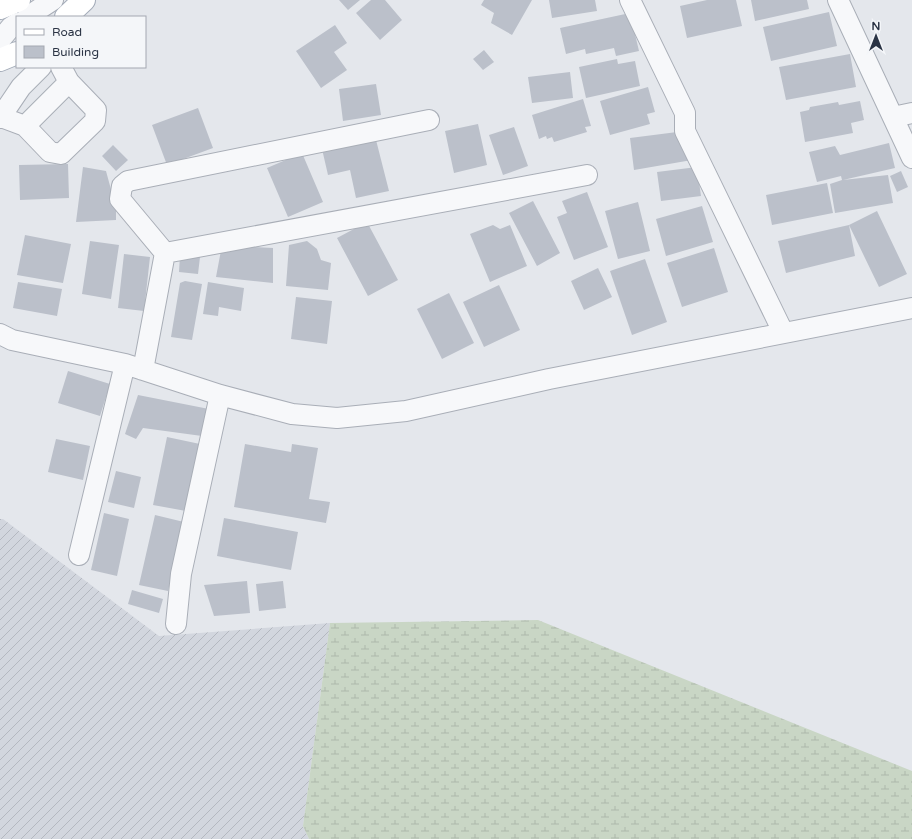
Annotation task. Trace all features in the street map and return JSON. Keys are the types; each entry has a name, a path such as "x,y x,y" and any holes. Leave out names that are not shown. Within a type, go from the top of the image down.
{"main road":[{"path":"0,8 19,0"},
{"path":"0,60 16,53"}],"street":[{"path":"29,16 53,0"},
{"path":"630,0 685,113 685,131 782,332"},
{"path":"838,0 902,115 912,158"},
{"path":"0,40 11,27 16,24"},
{"path":"25,126 65,75 96,110 97,115 95,121 60,154 50,152 25,126 0,117 21,87 40,68"},
{"path":"165,254 120,199 122,186 128,181 429,120"},
{"path":"165,254 587,175"},
{"path":"79,555 134,367 165,254"},
{"path":"0,334 12,340 134,367 220,395 292,414 336,418 406,411 557,377 782,332 912,308"},
{"path":"176,624 181,574 220,395"}],"shaded area":[{"path":"0,519 3,519 159,636 330,623 303,826 309,839 0,839"}],"green space":[{"path":"538,620 912,771 912,839 309,839 303,826 330,623"}],"building":[{"path":"339,0 360,0 348,10"},
{"path":"371,0 385,0 402,20 380,40 356,13"},
{"path":"484,0 532,0 512,35 491,23 494,13 481,5"},
{"path":"549,0 595,0 597,11 552,18"},
{"path":"707,0 736,0 742,26 687,38 680,6"},
{"path":"751,0 807,0 809,9 755,21"},
{"path":"829,12 837,46 771,61 763,27"},
{"path":"630,13 639,51 616,56 614,48 586,54 585,49 566,54 560,28"},
{"path":"335,25 347,43 334,52 347,70 321,88 296,51"},
{"path":"484,50 494,62 483,70 473,59"},
{"path":"850,54 856,87 786,100 779,67"},
{"path":"617,59 618,64 635,61 640,86 586,98 579,67"},
{"path":"570,72 573,98 532,103 528,77"},
{"path":"376,84 381,115 343,121 339,89"},
{"path":"648,87 655,112 647,114 650,124 610,135 600,101"},
{"path":"583,99 591,126 585,127 587,132 554,142 552,137 547,139 546,136 539,139 532,115"},
{"path":"860,101 864,120 851,123 853,133 805,142 800,112 809,110 810,107 838,102 839,105"},
{"path":"198,108 213,148 167,165 152,125"},
{"path":"478,124 487,165 454,173 445,131"},
{"path":"514,127 528,166 503,175 489,135"},
{"path":"685,131 692,160 634,170 630,138"},
{"path":"375,136 389,191 356,198 350,170 328,175 322,149"},
{"path":"889,143 895,168 843,180 888,175 893,203 835,213 830,184 842,180 841,176 817,182 809,152 835,146 840,155"},
{"path":"113,145 128,160 116,171 102,156"},
{"path":"302,153 323,202 288,217 267,168"},
{"path":"68,164 69,198 20,200 19,165"},
{"path":"83,167 106,171 116,208 116,220 76,222"},
{"path":"697,167 701,196 661,201 657,172"},
{"path":"901,171 908,187 897,192 890,176"},
{"path":"827,183 833,213 772,225 766,195"},
{"path":"587,192 608,247 574,260 557,217 567,213 562,201"},
{"path":"533,201 560,253 537,266 509,213"},
{"path":"638,202 650,251 618,259 605,211"},
{"path":"702,206 713,242 666,256 656,219"},
{"path":"877,211 907,274 879,287 849,225"},
{"path":"367,222 398,280 368,296 337,238"},
{"path":"493,225 500,229 510,225 527,266 490,282 470,234"},
{"path":"849,225 855,256 786,273 778,241"},
{"path":"25,235 71,244 63,283 17,275"},
{"path":"90,241 119,245 111,299 82,294"},
{"path":"307,241 317,249 321,260 331,263 328,290 286,286 289,245"},
{"path":"222,245 273,248 273,283 216,277"},
{"path":"714,248 728,292 682,307 667,263"},
{"path":"124,254 150,257 144,311 118,308"},
{"path":"180,255 200,257 198,274 179,272"},
{"path":"645,259 667,322 632,335 610,271"},
{"path":"598,268 612,297 584,310 571,281"},
{"path":"185,281 202,284 192,340 171,337 180,283"},
{"path":"18,282 62,289 57,316 13,308"},
{"path":"208,282 244,288 241,311 219,307 218,316 203,314"},
{"path":"499,285 520,330 484,347 463,302"},
{"path":"449,293 474,343 442,359 417,309"},
{"path":"296,297 332,301 327,344 291,339"},
{"path":"68,371 110,384 100,416 58,403"},
{"path":"138,395 209,409 202,436 143,428 136,439 125,434"},
{"path":"167,437 200,444 186,511 153,505"},
{"path":"56,439 90,446 83,480 48,472"},
{"path":"245,444 291,452 292,444 318,448 309,499 330,502 326,523 234,507"},
{"path":"116,471 141,477 134,508 108,502"},
{"path":"104,513 129,519 117,576 91,570"},
{"path":"155,515 184,522 168,591 139,585"},
{"path":"224,518 298,532 291,570 217,556"},
{"path":"247,581 250,613 214,616 204,585"},
{"path":"283,581 286,608 259,611 256,584"},
{"path":"132,590 163,599 159,613 128,604"}]}
